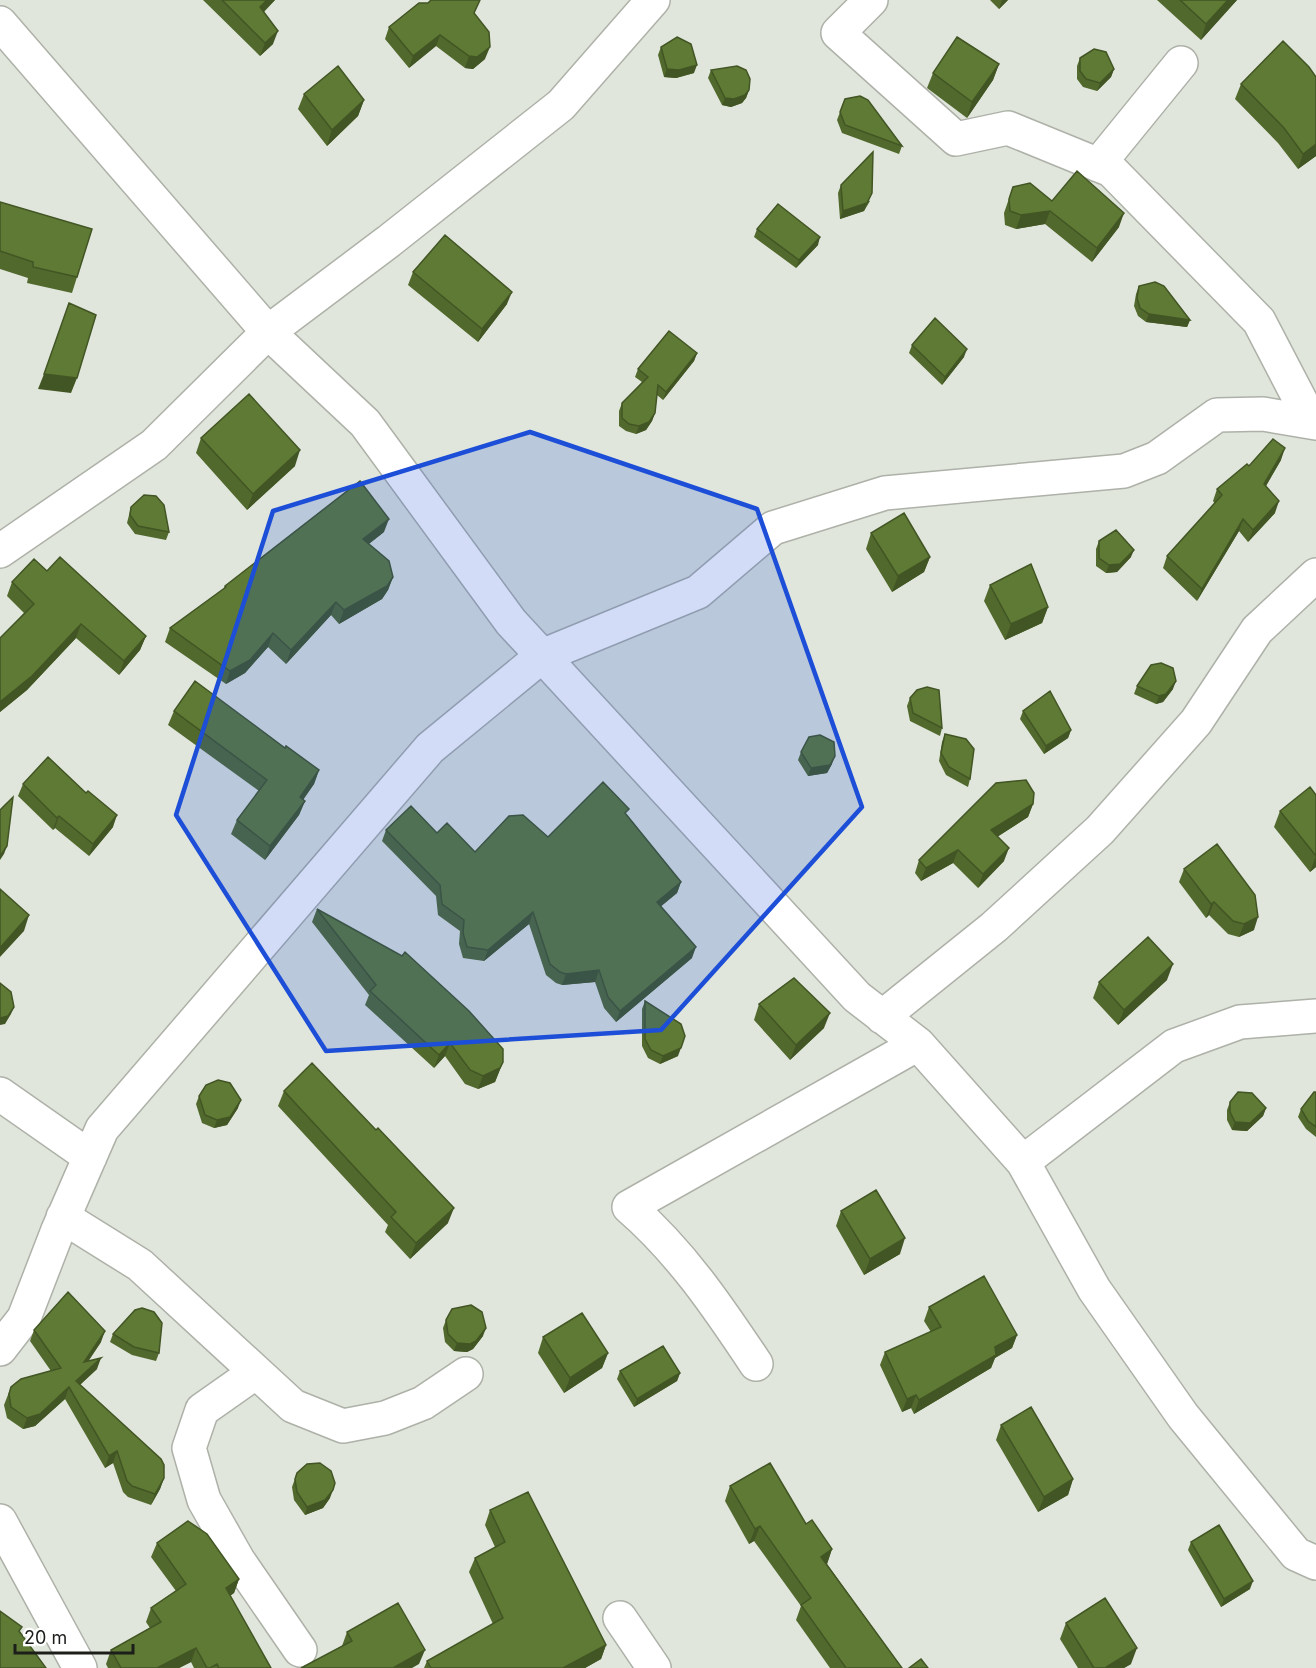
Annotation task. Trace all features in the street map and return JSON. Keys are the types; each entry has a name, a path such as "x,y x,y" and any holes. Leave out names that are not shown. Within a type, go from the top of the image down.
{"street":[{"path":"0,550 154,445 268,332 389,241 561,105 653,0"},
{"path":"871,0 838,33 956,139 1008,128 1111,170 1259,321 1313,422"},
{"path":"0,23 268,332 365,423 484,589 542,656 857,997 918,1044 1023,1162 1094,1289 1183,1416 1296,1554 1316,1563"},
{"path":"1098,165 1180,63"},
{"path":"0,1349 24,1318 63,1217 102,1129 430,748 542,656 698,592 773,528 885,493 1124,471 1157,458 1217,415 1263,414 1313,422"},
{"path":"882,1017 994,927 1100,830 1196,722 1257,630 1316,576"},
{"path":"1023,1162 1174,1046 1240,1022 1316,1016"},
{"path":"756,1364 711,1295 658,1232 629,1207 918,1044"},
{"path":"0,1094 90,1157"},
{"path":"63,1217 140,1265 293,1406 343,1426 385,1418 423,1403 466,1374"},
{"path":"256,1372 202,1410 189,1448 204,1500 238,1560 300,1650"},
{"path":"0,1521 80,1668"},
{"path":"620,1618 654,1668"}],"highlighted area":[{"path":"530,432 757,509 862,807 661,1030 326,1051 176,815 273,511"}],"building":[{"path":"222,0 267,0 260,7 278,31 265,43"},
{"path":"431,0 480,0 474,13 489,32 490,47 477,57 469,56 440,35 413,56 389,27 419,3 428,3"},
{"path":"1180,0 1228,0 1206,24"},
{"path":"677,37 691,44 697,65 679,70 667,69 661,47"},
{"path":"957,37 999,64 972,102 933,73"},
{"path":"1283,41 1316,77 1316,144 1303,154 1284,128 1241,84"},
{"path":"1094,49 1106,52 1114,69 1100,83 1086,79 1080,71 1080,58"},
{"path":"338,66 364,100 332,130 304,94"},
{"path":"737,66 746,70 750,79 749,90 745,95 734,99 725,98 711,70"},
{"path":"860,96 868,100 902,146 845,125 840,112 845,99"},
{"path":"873,152 872,193 867,203 843,211 841,185"},
{"path":"1077,171 1124,213 1097,248 1050,211 1021,215 1010,211 1009,199 1013,187 1030,183 1052,201"},
{"path":"0,202 92,229 77,277 33,267 33,262 0,251"},
{"path":"778,204 820,237 799,260 757,229"},
{"path":"445,235 512,292 482,329 413,272"},
{"path":"1155,282 1164,286 1190,320 1149,314 1140,308 1137,298 1139,286"},
{"path":"69,303 96,315 77,378 44,374"},
{"path":"935,318 967,349 945,377 912,345"},
{"path":"669,331 697,353 666,392 658,385 655,413 649,422 639,426 629,424 622,418 622,403 648,377 638,369"},
{"path":"249,394 300,450 253,494 201,438"},
{"path":"1273,439 1285,448 1264,484 1279,501 1253,530 1243,519 1202,589 1167,556 1222,495 1217,489 1247,464 1249,466"},
{"path":"360,481 389,519 363,539 389,561 393,577 387,586 344,610 336,602 291,650 273,633 250,660 230,671 170,628 226,587"},
{"path":"144,495 156,496 164,505 169,532 138,526 130,515 131,507"},
{"path":"904,513 930,557 898,576 871,533"},
{"path":"1116,530 1134,550 1120,564 1109,565 1099,558 1099,541"},
{"path":"60,557 146,636 124,661 81,624 32,676 0,702 0,638 34,604 12,582 34,559 47,571"},
{"path":"1031,564 1048,607 1011,624 990,585"},
{"path":"1161,663 1173,668 1176,681 1166,694 1159,696 1137,686 1151,665"},
{"path":"195,681 285,748 286,746 319,770 300,797 305,801 270,846 237,820 267,780 174,711"},
{"path":"927,687 939,690 942,728 913,713 910,698 917,690"},
{"path":"1050,691 1071,730 1046,746 1023,711"},
{"path":"945,734 966,739 974,749 970,779 949,767 941,753"},
{"path":"820,735 834,742 835,756 830,765 811,768 801,752 809,737"},
{"path":"48,757 86,793 88,791 117,815 93,844 59,816 57,818 23,784"},
{"path":"1026,780 1034,793 1033,804 991,830 1009,848 983,874 958,850 926,868 919,860 996,783"},
{"path":"603,782 629,809 625,813 681,882 657,902 696,947 620,1011 608,997 599,970 566,974 550,964 533,912 488,950 467,947 463,933 464,920 442,904 440,885 386,830 411,806 437,833 447,823 475,852 509,816 523,815 548,837"},
{"path":"1310,787 1316,795 1316,856 1280,811"},
{"path":"13,797 7,846 0,856 0,810"},
{"path":"1217,844 1255,895 1258,917 1244,924 1233,921 1214,902 1211,904 1184,869"},
{"path":"0,889 29,915 0,948"},
{"path":"317,909 402,956 405,952 469,1011 503,1049 503,1062 500,1068 483,1076 470,1070 450,1043 439,1055 370,991 376,985"},
{"path":"1148,937 1173,964 1124,1010 1099,982"},
{"path":"794,978 830,1013 796,1045 759,1004"},
{"path":"0,983 11,992 14,1007 8,1016 0,1018"},
{"path":"645,1001 681,1024 685,1036 681,1048 663,1056 651,1050 645,1039"},
{"path":"312,1063 454,1208 416,1243 391,1217 396,1212 284,1091"},
{"path":"218,1080 230,1083 241,1100 230,1117 217,1120 205,1115 199,1096 206,1085"},
{"path":"1238,1092 1252,1093 1266,1108 1250,1123 1235,1122 1230,1112 1230,1102"},
{"path":"1316,1092 1316,1127 1308,1121 1301,1109"},
{"path":"876,1190 905,1238 870,1259 841,1211"},
{"path":"984,1276 1017,1335 995,1347 996,1355 919,1400 916,1395 907,1399 885,1352 941,1327 929,1307"},
{"path":"68,1292 105,1331 84,1362 101,1358 76,1381 161,1459 164,1465 164,1478 155,1494 132,1486 127,1481 117,1451 109,1456 69,1387 40,1414 27,1418 11,1407 9,1394 11,1387 21,1379 61,1368 34,1330"},
{"path":"471,1305 482,1312 486,1328 476,1341 470,1344 457,1343 448,1334 446,1320 452,1309"},
{"path":"142,1308 154,1312 162,1323 159,1353 134,1347 113,1334 135,1310"},
{"path":"582,1313 608,1353 570,1378 543,1337"},
{"path":"663,1346 680,1373 637,1399 620,1371"},
{"path":"1031,1407 1073,1479 1044,1497 1001,1425"},
{"path":"320,1463 331,1471 335,1483 333,1490 325,1500 307,1507 297,1492 295,1479 297,1473 307,1464"},
{"path":"770,1463 806,1524 812,1520 832,1549 821,1557 902,1668 846,1668 801,1605 811,1598 760,1526 755,1529 730,1486"},
{"path":"528,1492 606,1645 563,1668 431,1668 427,1661 503,1618 475,1558 505,1542 490,1510"},
{"path":"188,1521 207,1534 239,1579 226,1588 271,1668 219,1668 217,1664 207,1668 196,1648 157,1668 121,1668 111,1650 161,1622 151,1608 186,1584 157,1543"},
{"path":"1219,1525 1253,1581 1224,1599 1191,1542"},
{"path":"1105,1598 1137,1648 1105,1668 1094,1668 1066,1623"},
{"path":"398,1603 425,1650 393,1668 301,1668 352,1641 347,1632"},
{"path":"0,1611 22,1627 19,1631 46,1668 0,1668"},
{"path":"921,1659 928,1668 909,1668"}]}
